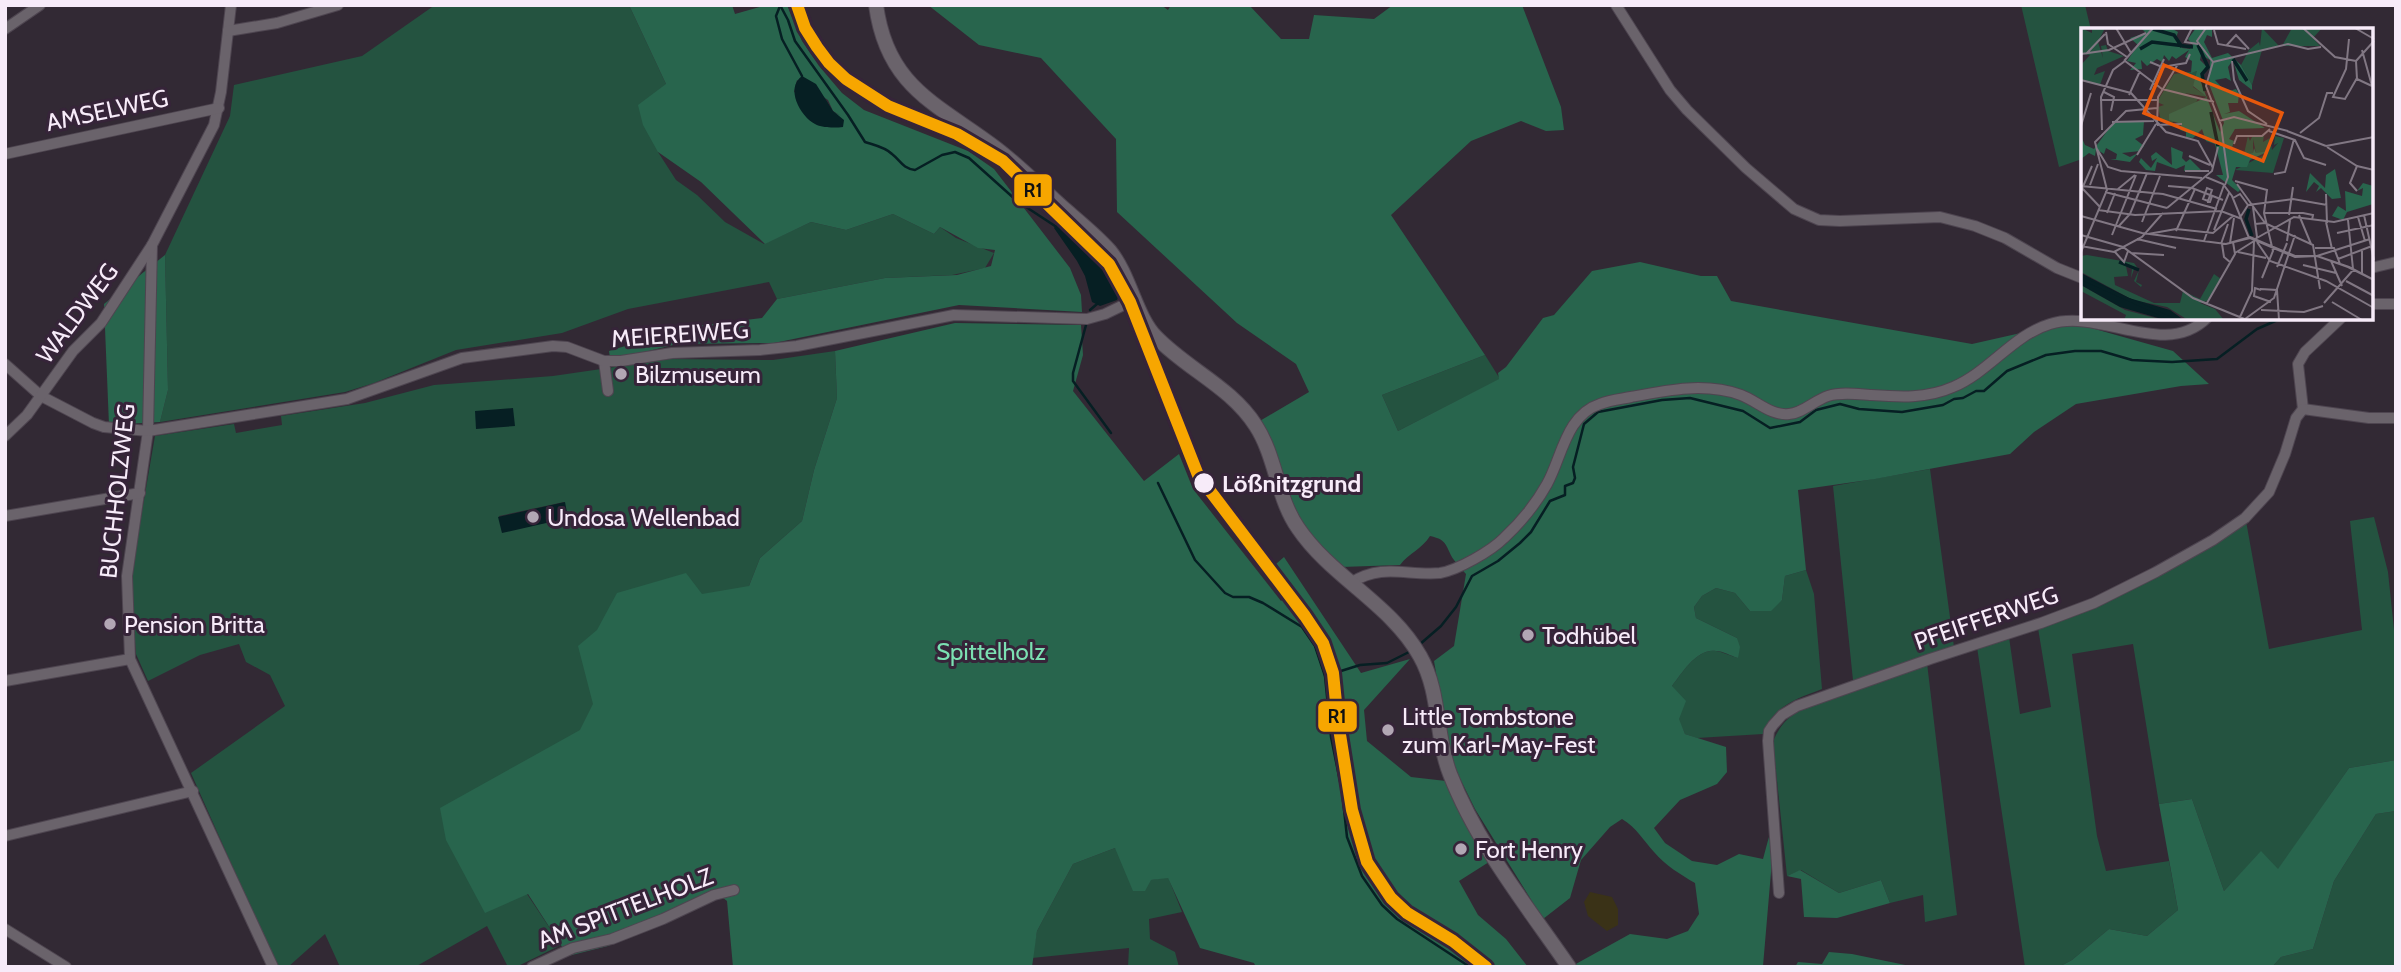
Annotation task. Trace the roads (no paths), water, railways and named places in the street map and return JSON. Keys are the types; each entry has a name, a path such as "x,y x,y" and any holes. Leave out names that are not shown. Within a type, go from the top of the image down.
{"street":[{"path":"5,29 40,5"},
{"name":"BUCHHOLZWEG","path":"231,5 219,108 214,125 152,245 148,431 127,576 130,659 273,967"},
{"path":"228,31 277,23 338,5"},
{"path":"876,5 884,44 904,75 946,115 1014,163 1108,249 1116,259 1149,328 1157,338 1238,402 1265,441 1297,528 1321,556 1396,625 1415,648 1426,667 1434,692 1440,743 1462,802 1493,856 1569,967"},
{"path":"1616,5 1670,90 1687,110 1746,168 1794,209 1819,220 1940,217 1975,226 2005,238 2057,268 2081,278"},
{"name":"AMSELWEG","path":"5,154 219,108"},
{"name":"WALDWEG","path":"5,436 27,415 73,351 101,323 152,245"},
{"path":"2373,268 2396,262"},
{"name":"MEIEREIWEG","path":"5,364 41,396 104,427 148,431 347,399 462,358 553,346 567,347 604,361 672,353 760,350 797,346 954,315 1087,319 1105,314 1136,299"},
{"path":"2373,304 2396,304"},
{"path":"1352,582 1380,570 1441,573 1489,552 1528,512 1546,486 1572,426 1581,414 1599,404 1668,389 1706,388 1740,395 1774,412 1791,414 1828,396 1930,395 1954,387 1977,374 2029,334 2049,324 2071,320 2095,322 2152,335 2184,333 2205,320"},
{"path":"2339,320 2305,352 2298,364 2304,409 2369,418 2396,418"},
{"path":"604,361 608,391"},
{"name":"PFEIFFERWEG","path":"1779,893 1768,741 1769,731 1782,715 1797,706 1840,690 2094,603 2213,540 2245,518 2269,492 2296,418 2304,409"},
{"path":"5,516 140,493"},
{"path":"5,681 130,659"},
{"path":"5,836 192,791"},
{"name":"AM SPITTELHOLZ","path":"532,967 573,948 612,939 714,895 734,890"},
{"path":"5,929 66,967"}],"waterway":[{"path":"780,5 795,41 865,142 879,146 904,166 915,170 942,155 955,152 969,158 1017,201 1055,226"},
{"path":"780,6 776,16 782,39 802,76"},
{"path":"1090,310 1097,304"},
{"path":"1419,645 1441,626 1456,607 1472,576 1498,561 1520,543 1531,532 1550,501 1565,495 1565,486 1573,483 1575,478 1573,467 1584,424 1598,412 1662,400 1690,398 1743,411 1770,428 1800,422 1816,410 1840,404 1859,409 1902,412 1943,405 1976,391 1984,391 2007,371 2046,355 2101,351 2132,360 2172,362 2217,359 2257,329 2277,320"},
{"path":"1086,325 1073,381 1111,433"},
{"path":"1158,483 1195,560 1225,593 1233,597 1249,597 1263,603 1302,627 1315,646 1325,676 1331,737 1342,791 1347,837 1362,876 1382,905 1397,919 1470,967"},
{"path":"1325,676 1360,665 1387,663 1411,651"}],"place":[{"name":"Bilzmuseum","path":"621,374"},
{"name":"Lößnitzgrund","path":"1204,483"},
{"name":"Undosa Wellenbad","path":"533,517"},
{"name":"Pension Britta","path":"110,624"},
{"name":"Todhübel","path":"1528,635"},
{"name":"Little Tombstone zum Karl-May-Fest","path":"1388,730"},
{"name":"Fort Henry","path":"1461,849"}],"park label":[{"name":"Spittelholz","path":"991,651"}]}
